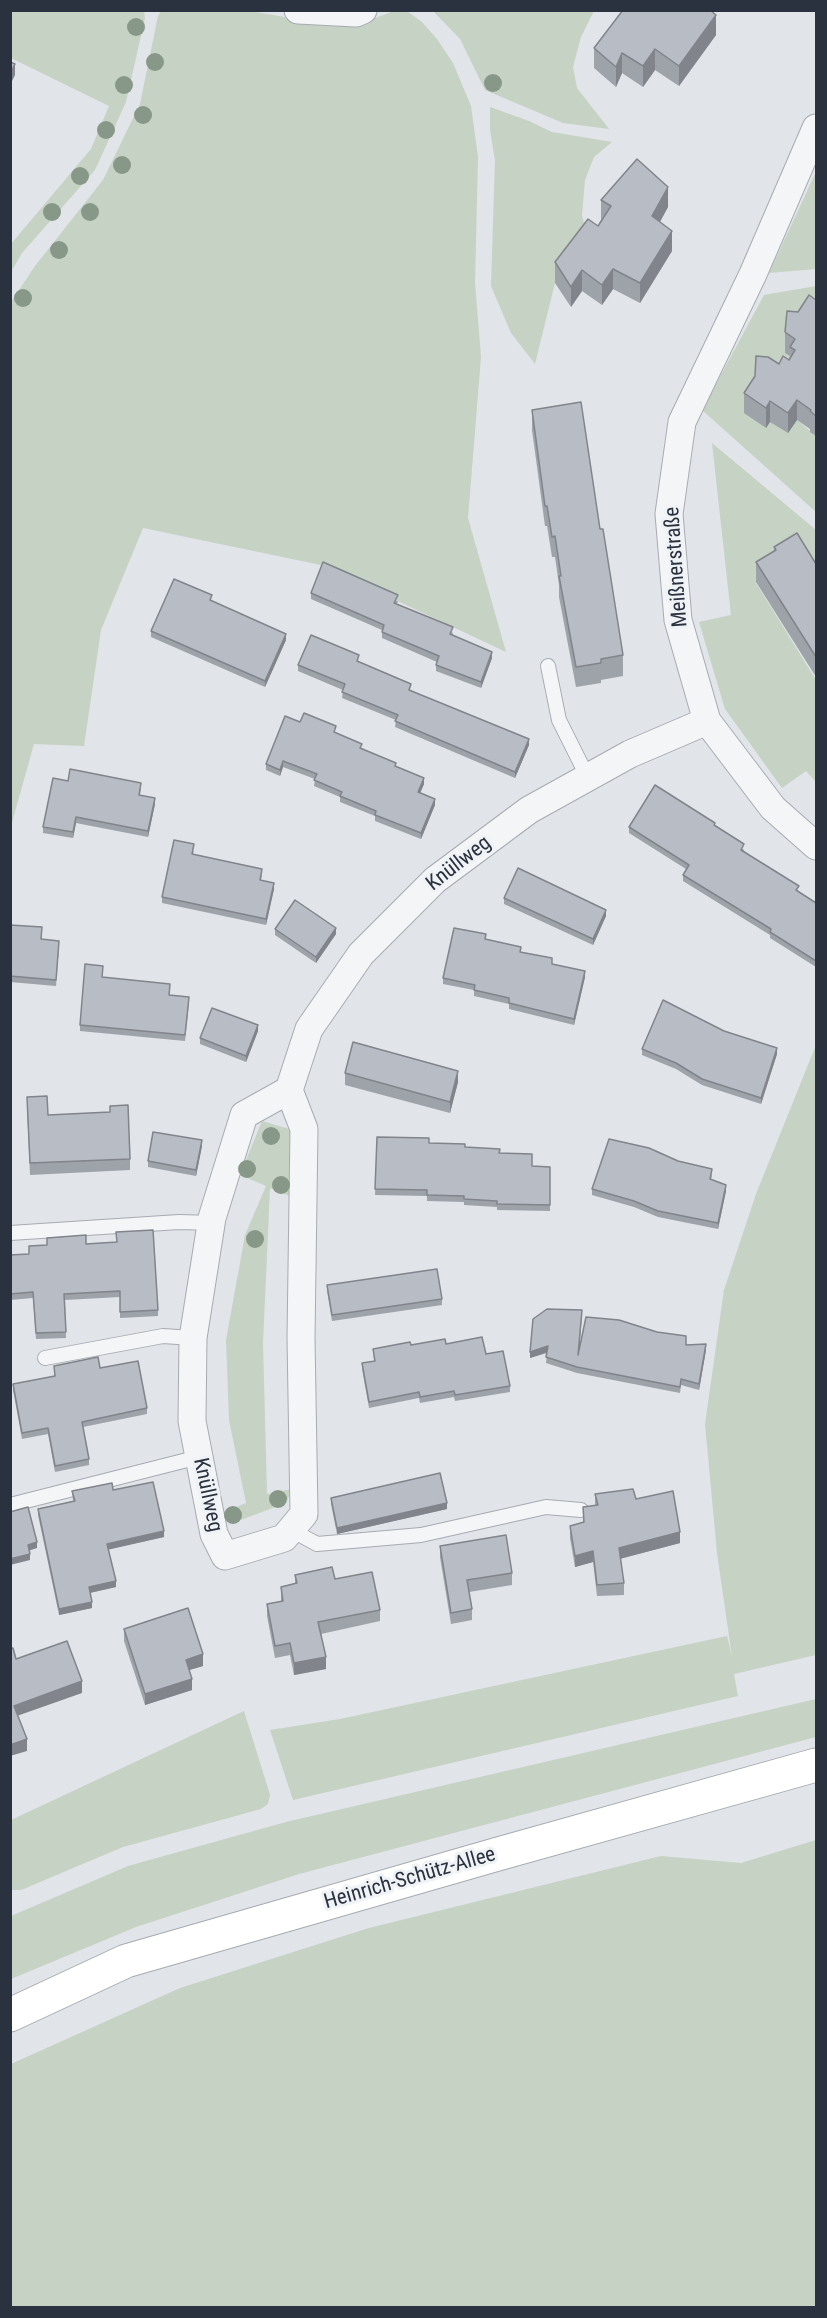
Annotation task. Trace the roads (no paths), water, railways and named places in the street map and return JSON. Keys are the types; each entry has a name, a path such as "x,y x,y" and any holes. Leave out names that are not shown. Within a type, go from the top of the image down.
{"main road":[{"name":"Heinrich-Schütz-Allee","path":"10,2015 126,1961 816,1765"}],"street":[{"path":"298,10 356,14 363,10"},
{"name":"Meißnerstraße","path":"816,128 753,274 682,422 669,514 678,620 707,721 773,808 816,846"},
{"name":"Knüllweg","path":"291,1530 284,1538 225,1556 214,1534 192,1421 193,1338 212,1223 244,1115 289,1090 309,1029 361,954 435,880 529,810 630,754 707,721"},
{"path":"289,1090 304,1129 301,1338 304,1514 291,1530"}],"lane":[{"path":"548,666 559,720 588,778"},
{"path":"10,1233 179,1222 212,1223"},
{"path":"45,1358 163,1336 193,1338"},
{"path":"10,1505 199,1457"},
{"path":"291,1530 317,1544 421,1535 546,1507 581,1510"}]}
